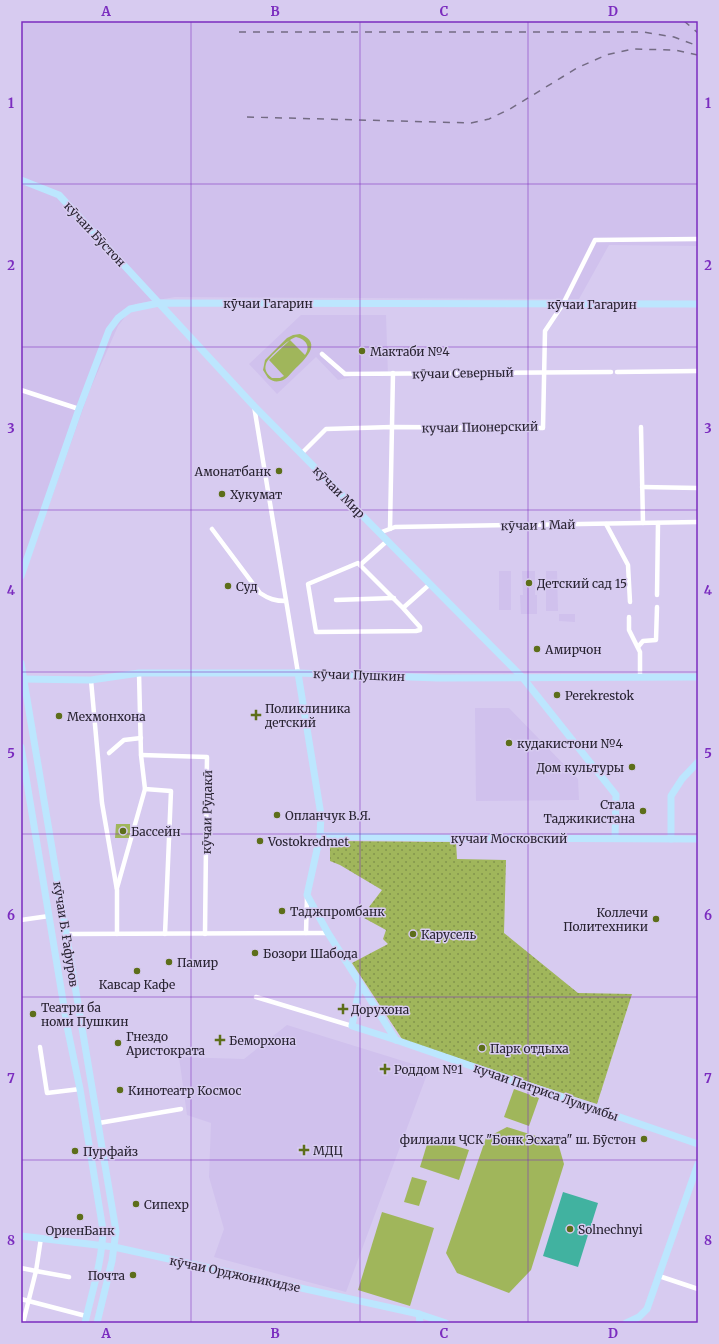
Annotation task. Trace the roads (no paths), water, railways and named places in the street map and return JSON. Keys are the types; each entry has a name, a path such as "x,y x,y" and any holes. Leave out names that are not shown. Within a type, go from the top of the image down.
{"street":[{"name":"кӯчаи Бӯстон","path":"21,180 58,195 159,303"},
{"name":"кучаи Пионерский","path":"302,454 326,429 392,427 543,428 545,331 563,304 595,240 698,239"},
{"name":"кӯчаи Гагарин","path":"21,576 79,409 109,330 118,318 130,309 159,303 698,304"},
{"name":"кӯчаи Мир","path":"159,303 254,406 523,678 616,795 615,838"},
{"name":"кӯчаи Северный","path":"322,354 345,374 611,372"},
{"path":"616,372 698,371"},
{"path":"390,529 393,373"},
{"path":"21,390 79,409"},
{"path":"254,406 321,815 320,836 307,895 306,933"},
{"path":"641,427 643,523"},
{"path":"642,487 698,488"},
{"name":"кӯчаи 1 Май","path":"379,533 395,527 698,522"},
{"path":"657,594 658,523"},
{"path":"606,524 628,565 630,602"},
{"path":"212,529 260,593 276,601 286,601"},
{"path":"360,565 387,541"},
{"path":"358,563 360,565 394,598 420,627 420,630 316,632 308,584 358,563"},
{"path":"403,608 430,584"},
{"path":"336,600 394,598"},
{"path":"638,647 643,641 656,640 657,606"},
{"path":"629,617 629,630 640,652 640,677"},
{"name":"кӯчаи Б. Ғафуров","path":"21,663 22,679 91,1086 99,1123 116,1231 114,1247 97,1323"},
{"name":"кӯчаи Пушкин","path":"22,679 91,680 139,674 298,673 438,678 698,677"},
{"path":"116,890 145,789 141,755 139,674"},
{"path":"91,680 102,803 116,890 117,934"},
{"path":"109,753 124,740 141,738"},
{"name":"кӯчаи Б. Ғафуров","path":"21,747 24,783 30,805 68,1032 80,1089 104,1230 103,1245 85,1320"},
{"name":"кӯчаи Рӯдакӣ","path":"141,755 207,757 205,934"},
{"path":"671,839 671,796 682,779 698,762"},
{"path":"145,789 171,791 165,934"},
{"path":"30,805 44,802"},
{"name":"кучаи Московский","path":"320,836 698,839"},
{"path":"307,895 328,933 396,1040"},
{"path":"21,920 49,916"},
{"path":"66,934 328,933"},
{"path":"352,1026 360,985"},
{"name":"кучаи Патриса Лумумбы","path":"256,997 396,1040 698,1144"},
{"path":"40,1047 47,1093 80,1089 91,1086"},
{"path":"99,1123 181,1109"},
{"path":"626,1323 639,1317 647,1309 698,1164"},
{"name":"кӯчаи Орджоникидзе","path":"21,1236 114,1247 419,1314 446,1323"},
{"path":"23,1323 36,1271 41,1238"},
{"path":"21,1268 69,1277"},
{"path":"659,1276 698,1289"},
{"path":"21,1299 28,1300 85,1320"},
{"path":"419,1314 420,1323"}],"railway":[{"path":"684,21 698,33"},
{"path":"239,32 643,32 674,37 698,46"},
{"path":"247,117 471,123 489,119 510,109 577,68 606,55 633,49 675,50 698,55"}],"place":[{"name":"Мактаби №4","path":"362,351"},
{"name":"Амонатбанк","path":"279,471"},
{"name":"Хукумат","path":"222,494"},
{"name":"Детский сад 15","path":"529,583"},
{"name":"Суд","path":"228,586"},
{"name":"Амирчон","path":"537,649"},
{"name":"Perekrestok","path":"557,695"},
{"name":"Поликлиника детский","path":"256,715"},
{"name":"Мехмонхона","path":"59,716"},
{"name":"кудакистони №4","path":"509,743"},
{"name":"Дом культуры","path":"632,767"},
{"name":"Стала Таджикистана","path":"643,811"},
{"name":"Опланчук В.Я.","path":"277,815"},
{"name":"Бассейн","path":"123,831"},
{"name":"Vostokredmet","path":"260,841"},
{"name":"Таджпромбанк","path":"282,911"},
{"name":"Коллечи Политехники","path":"656,919"},
{"name":"Карусель","path":"413,934"},
{"name":"Бозори Шабода","path":"255,953"},
{"name":"Памир","path":"169,962"},
{"name":"Кавсар Кафе","path":"137,971"},
{"name":"Дорухона","path":"343,1009"},
{"name":"Театри ба номи Пушкин","path":"33,1014"},
{"name":"Беморхона","path":"220,1040"},
{"name":"Гнездо Аристократа","path":"118,1043"},
{"name":"Парк отдыха","path":"482,1048"},
{"name":"Роддом №1","path":"385,1069"},
{"name":"Кинотеатр Космос","path":"120,1090"},
{"name":"филиали ҶСК \"Бонк Эсхата\" ш. Бӯстон","path":"644,1139"},
{"name":"МДЦ","path":"304,1150"},
{"name":"Пурфайз","path":"75,1151"},
{"name":"Сипехр","path":"136,1204"},
{"name":"ОриенБанк","path":"80,1217"},
{"name":"Solnechnyi","path":"570,1229"},
{"name":"Почта","path":"133,1275"}]}
